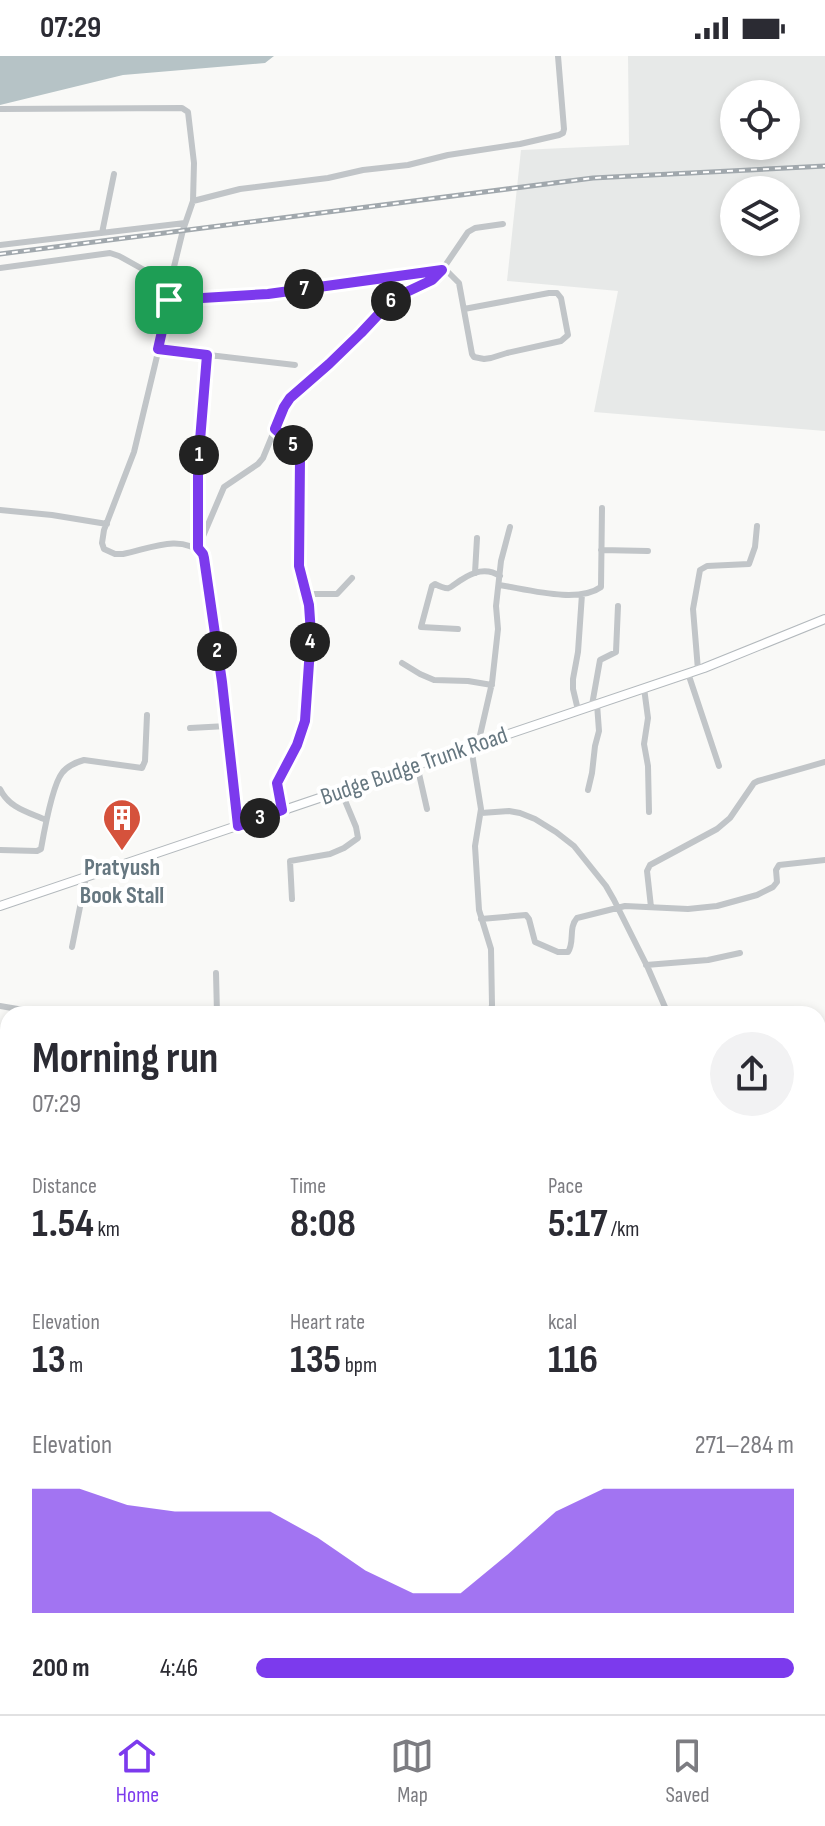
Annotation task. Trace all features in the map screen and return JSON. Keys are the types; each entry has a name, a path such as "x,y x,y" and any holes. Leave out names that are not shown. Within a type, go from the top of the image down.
{"main road":[{"name":"Budge Budge Trunk Road","path":"0,906 698,670 825,619"}],"street":[{"path":"193,201 240,189 408,165 559,135 564,129 558,56"},
{"path":"0,109 185,109 190,118 193,201 172,275 134,452 102,537 102,546 115,554 169,543 198,547"},
{"path":"102,233 114,174"},
{"path":"0,245 185,223"},
{"path":"198,547 224,487 263,458 290,398 329,364 391,301 432,280 468,232 503,224"},
{"path":"0,268 110,253 146,271 172,275"},
{"path":"169,300 268,294 442,270 459,283 472,354 477,359 561,341 568,335 561,298 557,293 464,309"},
{"path":"158,349 295,365"},
{"path":"207,355 198,465 198,547 204,558 238,826"},
{"path":"275,429 299,454 299,566 307,594 311,634 305,721 297,745 277,783 282,810"},
{"path":"499,585 569,595 596,591 601,587 602,508"},
{"path":"0,510 107,524"},
{"path":"698,670 693,609 700,570 707,566 749,564 757,526"},
{"path":"492,1006 491,949 477,895 475,846 481,805 474,745 492,685 501,561 510,527"},
{"path":"475,573 477,538"},
{"path":"601,550 648,551"},
{"path":"458,629 421,627 431,588 435,584 450,588 475,573 488,571 500,576"},
{"path":"307,594 337,594 352,578"},
{"path":"578,710 573,679 582,594"},
{"path":"588,790 599,731 595,705 600,660 616,652 618,606"},
{"path":"402,663 434,680 492,685"},
{"path":"688,673 719,766"},
{"path":"644,688 648,718 644,744 649,812"},
{"path":"0,850 40,850 60,775 75,763 84,760 138,769 144,766 147,715"},
{"path":"190,728 227,726"},
{"path":"651,907 647,871 650,865 723,824 758,781 825,762"},
{"path":"417,765 427,809"},
{"path":"0,789 8,802 18,809 46,820"},
{"path":"292,899 290,861 330,854 358,838 341,791"},
{"path":"481,813 520,813 535,819 574,846 606,886 619,908 664,1006"},
{"path":"481,919 526,915 535,942 558,952 568,952 577,918 619,908 688,909 717,906 757,895 773,887 777,882 779,865 825,860"},
{"path":"72,947 86,877"},
{"path":"646,965 708,960 740,953"},
{"path":"216,973 217,1006"}],"shaded area":[{"path":"0,56 274,56 265,63 123,75 0,105"},
{"path":"628,56 825,56 825,431 594,412 618,291 507,281 521,150 629,145"}],"railway":[{"path":"0,254 593,178 825,166"}],"place":[{"name":"Pratyush Book Stall","path":"122,852"}],"route":[{"path":"442,270 432,280 391,301 329,364 290,398 275,429 293,445 300,459 299,566 309,605 311,634 305,721 297,745 277,783 282,810 238,826 222,682 204,558 198,548 198,465 207,355 158,349 169,300 268,294 442,270"}]}
